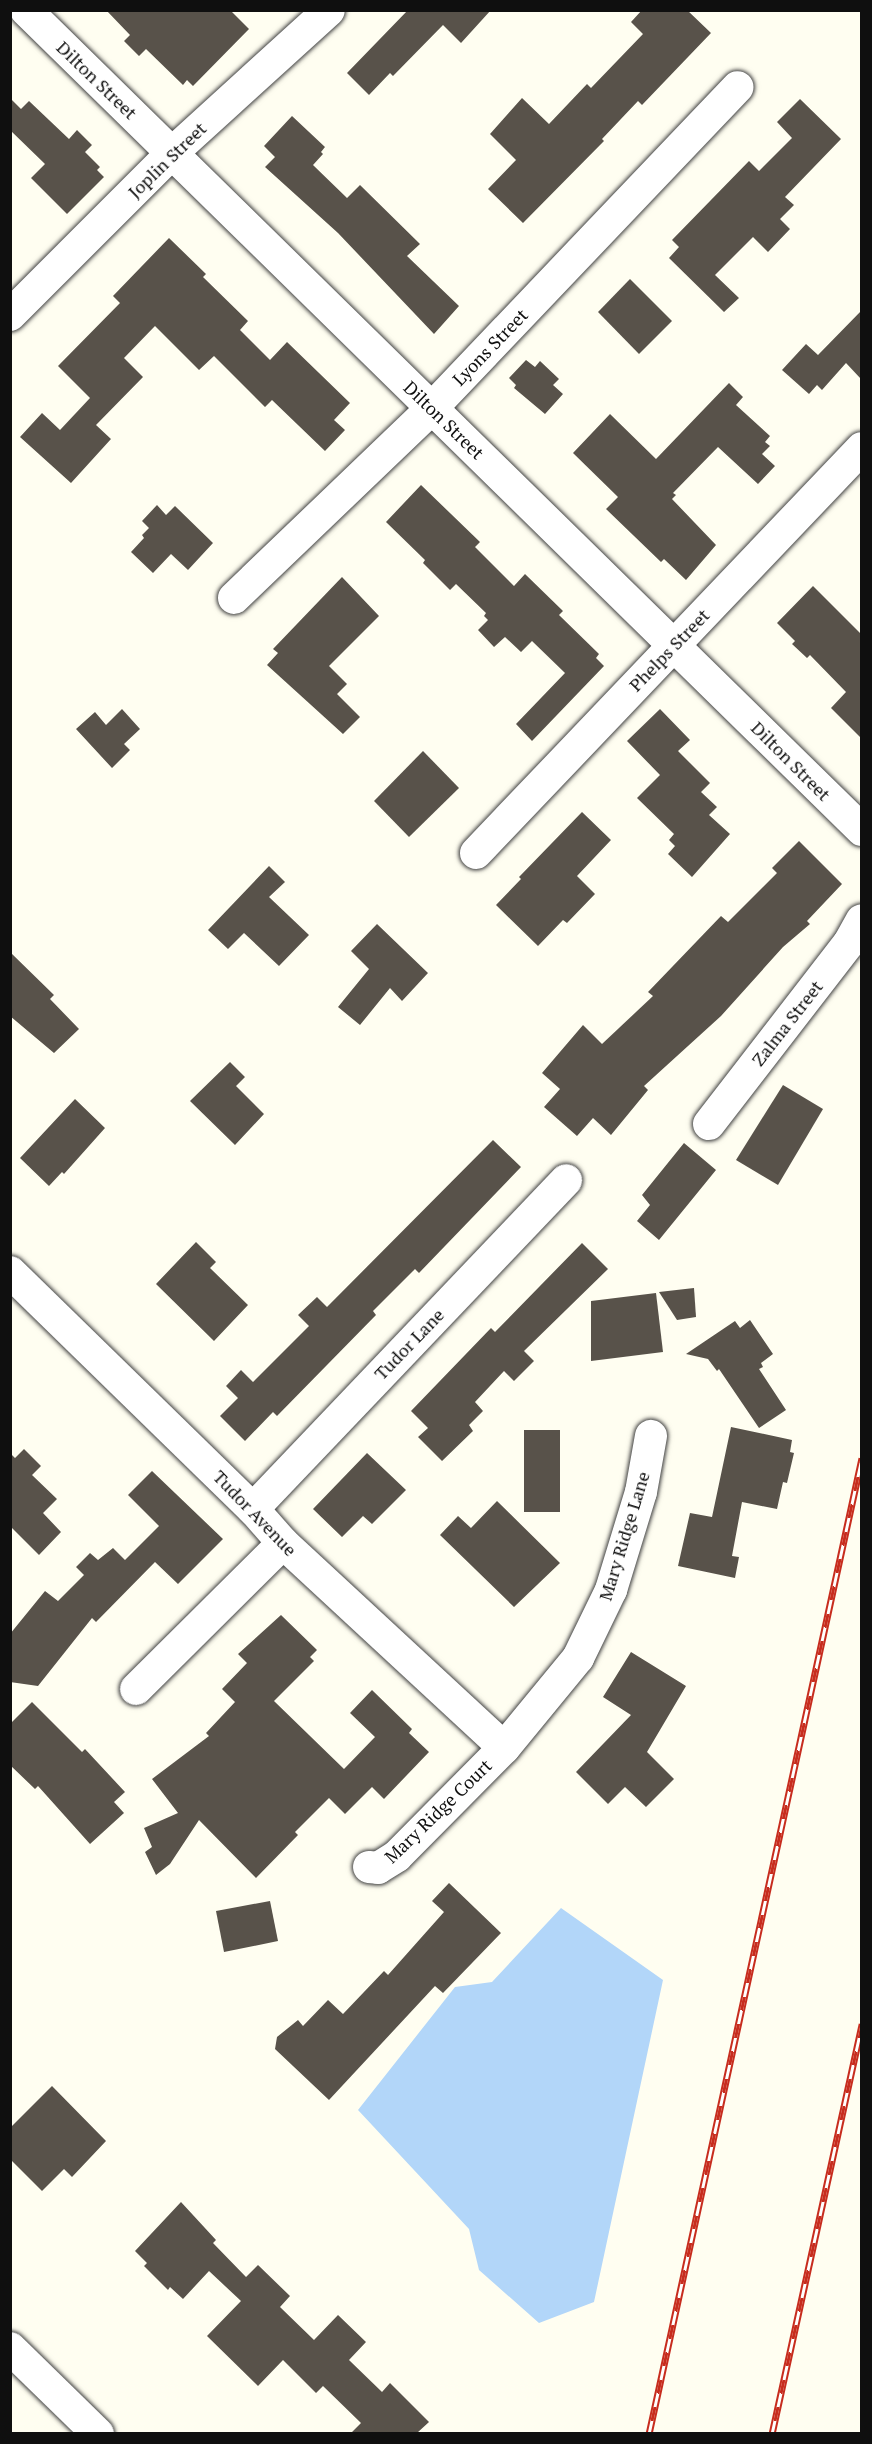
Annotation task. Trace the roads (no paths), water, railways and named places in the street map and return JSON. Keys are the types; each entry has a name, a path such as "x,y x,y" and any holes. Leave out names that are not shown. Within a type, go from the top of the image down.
{"street":[{"name":"Dilton Street","path":"26,10 861,830"},
{"name":"Joplin Street","path":"10,315 172,153 328,10"},
{"name":"Lyons Street","path":"234,598 432,408 738,87"},
{"name":"Phelps Street","path":"477,853 861,448"},
{"name":"Zalma Street","path":"709,1124 849,943 861,920"},
{"name":"Tudor Lane","path":"253,1509 566,1180"},
{"name":"Tudor Avenue","path":"10,1272 253,1509 283,1543 504,1748"},
{"name":"Mary Ridge Lane","path":"504,1748 578,1658 606,1599 641,1492 651,1436"},
{"path":"136,1689 283,1543"},
{"name":"Mary Ridge Court","path":"369,1867 378,1868 397,1856 504,1748"},
{"path":"10,2348 98,2433"}],"water":[{"path":"561,1908 663,1980 594,2302 539,2323 479,2270 469,2229 358,2110 455,1987 492,1982"}],"railway":[{"path":"649,2434 862,1458"},
{"path":"772,2434 862,2024"}]}
